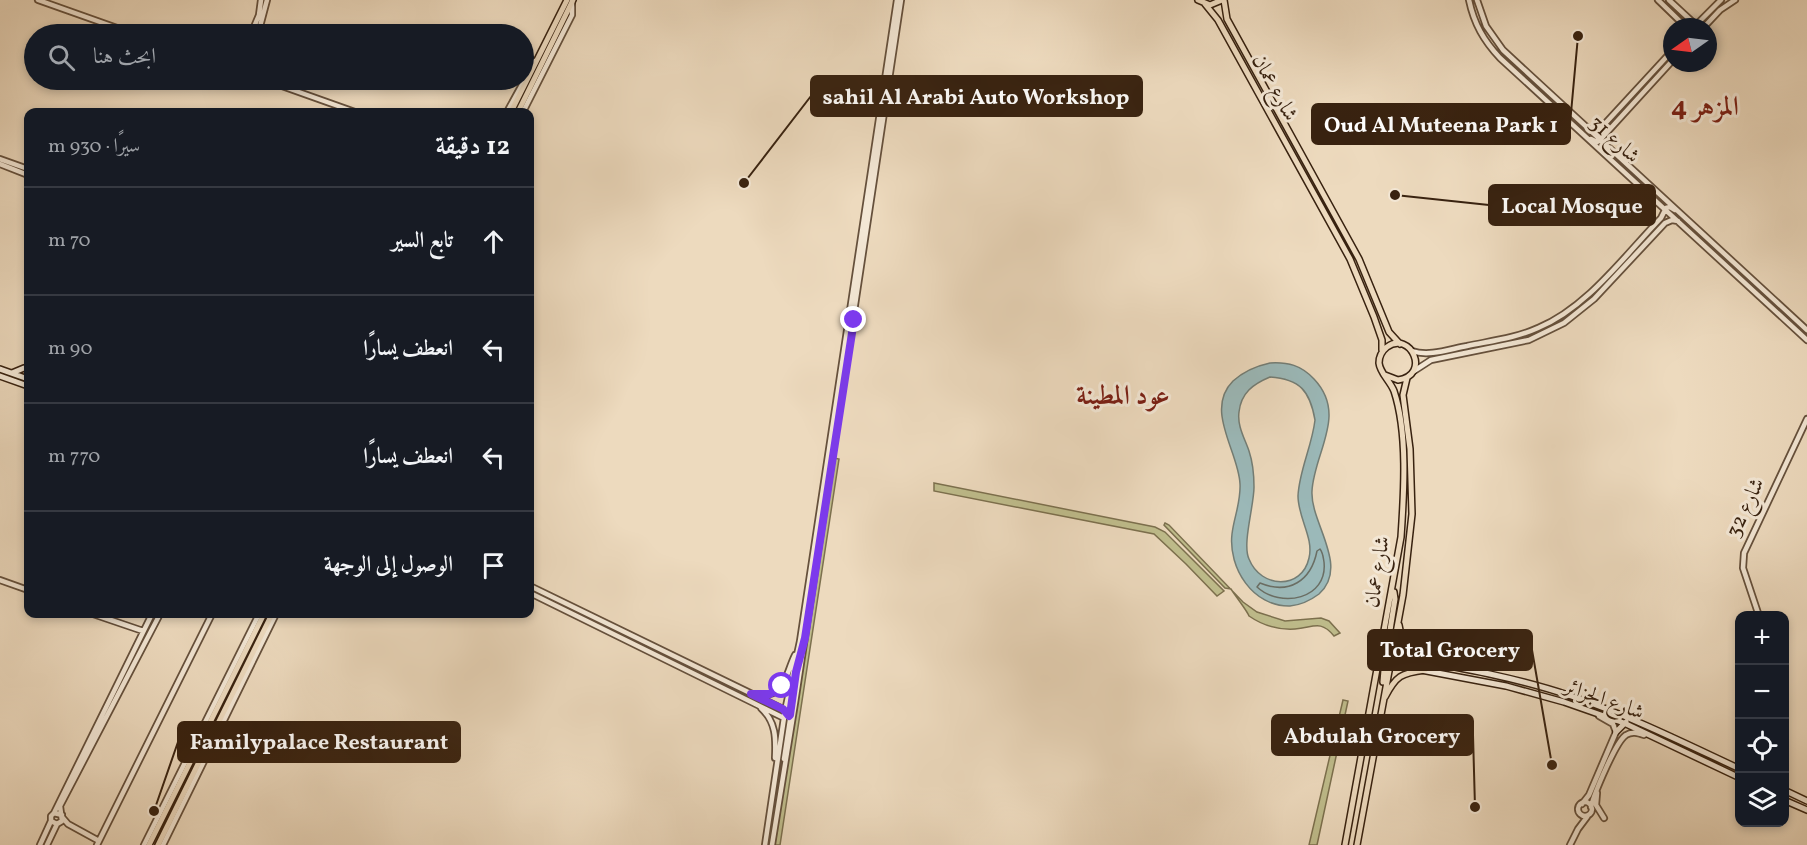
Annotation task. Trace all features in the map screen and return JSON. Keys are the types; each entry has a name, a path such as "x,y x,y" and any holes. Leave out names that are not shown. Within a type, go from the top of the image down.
{"main road":[{"path":"1198,0 1205,4 1214,4 1223,0"},
{"name":"شارع عمان","path":"1223,0 1227,19 1359,259 1389,332 1400,344"},
{"path":"534,66 571,1"},
{"path":"534,78 571,1"},
{"name":"شارع عمان","path":"1205,4 1218,20 1350,259 1382,340 1381,353"},
{"path":"511,108 521,90"},
{"path":"520,108 529,90"},
{"path":"1391,344 1400,344 1412,351 1416,358 1414,370 1407,378 1393,380 1385,375 1380,367 1381,353 1391,344"},
{"path":"12,373 24,368"},
{"path":"0,369 24,378"},
{"name":"شارع عمان","path":"1357,845 1382,704 1392,591 1401,537 1403,474 1401,438 1395,395 1385,375"},
{"path":"0,376 24,385"},
{"name":"شارع عمان","path":"1345,845 1385,658 1399,618 1408,563 1412,514 1410,449 1403,395 1407,378"},
{"path":"150,845 245,647 262,618"},
{"path":"158,845 227,703 272,618"},
{"path":"1399,618 1403,645 1420,661"},
{"path":"1379,722 1377,711 1385,658"},
{"name":"شارع الجزائر","path":"1385,658 1420,661 1503,677 1570,696 1628,717 1735,767"},
{"name":"شارع الجزائر","path":"1385,658 1425,670 1528,691 1595,712 1655,737 1735,776"},
{"path":"1382,704 1392,684 1399,676 1407,672 1425,670"},
{"path":"227,703 227,713"},
{"path":"1616,732 1624,723 1630,722 1716,758"},
{"path":"1789,792 1807,801"},
{"path":"1789,802 1807,810"}],"street":[{"path":"38,0 106,24"},
{"path":"255,24 261,0"},
{"path":"261,24 267,0"},
{"path":"772,845 805,638 899,0"},
{"path":"765,845 798,651 899,0"},
{"name":"شارع 31","path":"1469,0 1478,28 1490,46 1807,340"},
{"name":"شارع 31","path":"1477,0 1486,26 1499,46 1807,330"},
{"path":"1658,0 1677,18"},
{"path":"1670,0 1688,18"},
{"path":"1704,18 1721,0"},
{"path":"1712,18 1735,0"},
{"path":"525,108 572,15 571,1"},
{"path":"1591,131 1600,128 1663,60"},
{"path":"1583,134 1596,141 1600,140 1663,71"},
{"path":"1647,88 1644,83 1650,74"},
{"path":"293,90 345,108"},
{"path":"0,159 24,168"},
{"path":"0,164 24,173"},
{"path":"1653,227 1660,214 1660,204"},
{"path":"1412,351 1428,353 1507,338 1547,324 1579,304 1653,227 1665,209 1671,207 1689,220"},
{"path":"1414,370 1431,360 1522,342 1564,323 1594,299 1665,223 1672,220 1678,221"},
{"path":"1763,299 1778,310 1784,309"},
{"name":"شارع 32","path":"1758,611 1743,568 1744,553 1807,419"},
{"path":"0,580 24,589"},
{"path":"534,588 751,694 787,716"},
{"path":"534,595 753,702 787,716"},
{"path":"105,618 143,631"},
{"path":"68,824 56,823 51,818 150,618"},
{"path":"158,618 60,806 62,816 68,824 98,843 210,618"},
{"path":"144,845 245,647 257,618"},
{"path":"163,845 272,618"},
{"path":"780,794 787,716 805,638"},
{"path":"751,694 765,696 780,689 798,651"},
{"path":"753,702 766,713 775,729 776,755 773,793"},
{"path":"1578,829 1580,814 1578,808 1589,795 1616,732 1613,724 1595,712"},
{"path":"1570,845 1578,829 1591,812 1593,797 1623,737 1634,733 1655,737"},
{"path":"1729,764 1735,764"},
{"path":"1599,784 1596,801 1604,818"},
{"path":"1581,804 1587,803 1591,807"},
{"path":"54,813 62,816"},
{"path":"1580,814 1588,816"},
{"path":"40,845 62,816"},
{"path":"47,845 56,823"}],"shaded area":[{"path":"834,458 839,459 780,845 774,845"},
{"path":"934,483 1155,527 1165,532 1224,591 1217,596 1154,534 934,491"},
{"path":"1165,523 1230,589 1225,588 1164,525"},
{"path":"1232,591 1257,612 1285,621 1321,618 1329,621 1340,633 1334,636 1320,626 1289,629 1265,624 1249,616"},
{"path":"1343,700 1348,701 1317,845 1309,845"}],"water":[{"path":"1270,363 1288,364 1304,370 1324,393 1328,406 1329,420 1312,491 1313,503 1330,558 1331,571 1328,583 1319,594 1306,602 1290,606 1277,605 1254,593 1239,572 1232,547 1240,484 1222,418 1222,405 1225,392 1233,381 1245,372","holes":["1270,377 1289,380 1302,388 1310,401 1315,420 1298,496 1300,512 1308,535 1309,558 1305,568 1298,576 1281,582 1262,576 1255,569 1247,552 1254,478 1239,417 1240,405 1249,390"]}],"place":[{"name":"Oud Al Muteena Park 1","path":"1578,36"},
{"name":"sahil Al Arabi Auto Workshop","path":"744,183"},
{"name":"Local Mosque","path":"1395,195"},
{"name":"Total Grocery","path":"1552,765"},
{"name":"Abdulah Grocery","path":"1475,807"},
{"name":"Familypalace Restaurant","path":"154,811"}],"district":[{"name":"المزهر 4","path":"1705,108"},
{"name":"عود المطينة","path":"1123,397"}],"route":[{"path":"782,686 776,692 765,696 751,694 783,709 790,715 796,672 805,638 854,320"}]}
